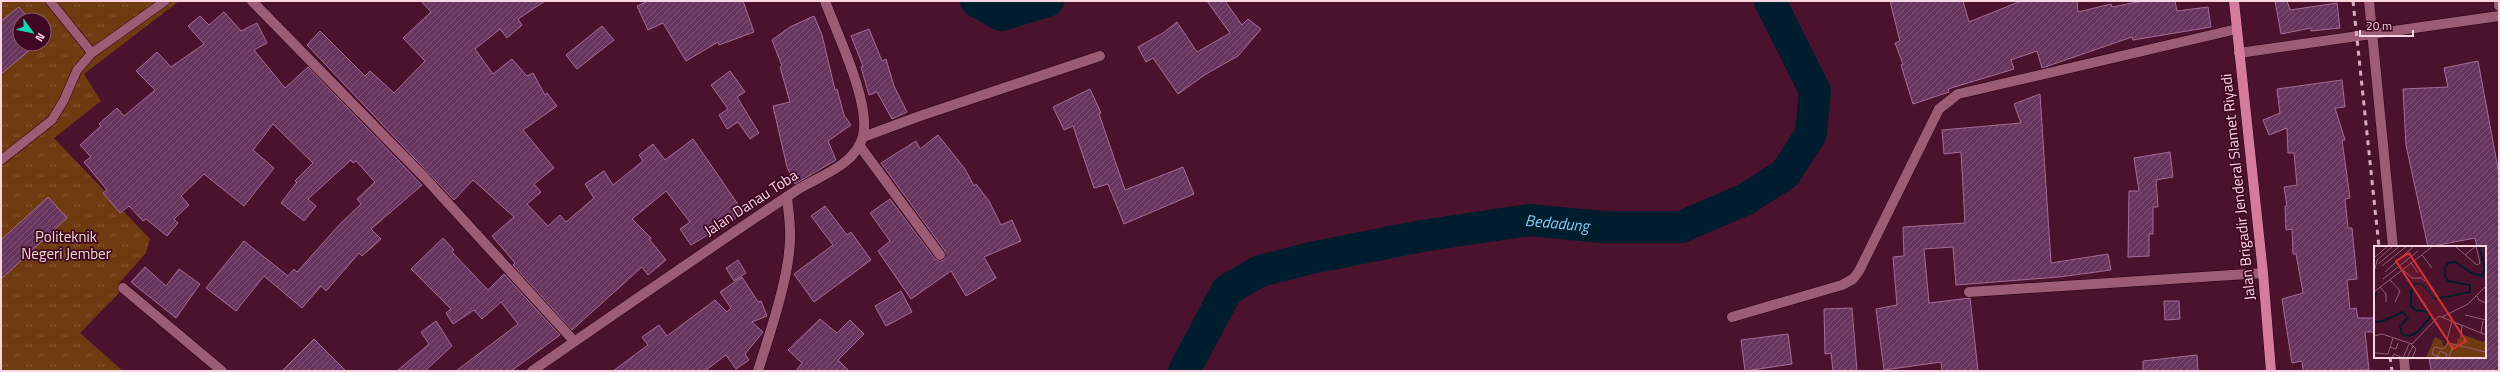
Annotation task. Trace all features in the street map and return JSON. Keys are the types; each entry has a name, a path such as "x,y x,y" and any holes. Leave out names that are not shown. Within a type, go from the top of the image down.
{"main road":[{"name":"Jalan Brigadir Jenderal Slamet Riyadi","path":"2234,1 2263,273 2271,371"}],"street":[{"path":"252,1 426,179 574,342"},
{"path":"825,1 861,98 865,118 861,141 940,256"},
{"path":"2369,1 2393,246"},
{"path":"2499,1 2499,6"},
{"path":"2239,53 2499,16"},
{"path":"1732,317 1842,285 1853,279 1859,271 1939,109 1954,96 2237,29"},
{"path":"861,141 1100,56"},
{"name":"Jalan Danau Toba","path":"532,371 736,229 836,168 852,154 861,141"},
{"path":"758,371 780,292 788,254 790,232 787,197"},
{"path":"1969,292 2263,273"},
{"path":"123,288 222,371"},
{"path":"2404,358 2405,371"}],"lane":[{"path":"50,1 92,53"},
{"path":"1,160 52,120 64,100 77,70 92,53 165,1"}],"green space":[{"name":"Politeknik Negeri Jember","path":"1,1 179,1 84,74 101,101 54,138 150,239 146,253 119,283 119,293 80,333 123,371 1,371"}],"building":[{"path":"421,1 545,1 518,19 522,25 507,38 500,29 475,49 493,74 512,59 527,76 533,73 545,95 547,93 557,106 523,130 554,168 534,184 541,192 527,204 548,226 560,215 566,222 594,198 585,184 604,171 613,185 643,161 639,155 653,144 665,160 693,139 744,213 691,245 680,229 690,222 666,191 632,219 651,238 650,240 666,260 648,275 642,267 572,330 513,265 515,263 492,236 514,217 473,180 454,200 307,45 320,31 365,76 370,71 394,93 425,61 403,38 431,12"},
{"path":"648,1 743,1 754,32 719,45 718,42 686,61 663,23 648,30 637,6"},
{"path":"1207,1 1225,1 1242,25 1248,19 1261,29 1238,56 1206,74 1178,94 1153,58 1146,62 1138,47 1163,33 1177,22 1197,52 1230,33"},
{"path":"1890,1 1963,1 1969,22 2021,1 2077,1 2078,12 2111,4 2112,7 2143,1 2175,1 2177,11 2208,7 2211,27 2133,40 2132,37 2042,68 2037,51 2011,60 2014,69 1948,89 1949,92 1913,104 1901,65 1903,64 1895,43 1900,41"},
{"path":"2275,1 2287,1 2290,10 2337,3 2340,28 2311,31 2311,28 2281,34"},
{"path":"19,7 23,12 13,12"},
{"path":"12,12 12,52 27,52 1,74 1,21"},
{"path":"224,12 241,31 257,23 267,43 254,50 285,88 308,67 422,185 371,229 381,239 362,256 359,253 326,291 321,286 302,308 264,276 236,311 206,288 244,241 288,276 294,269 297,272 340,224 361,204 357,199 375,182 356,161 353,163 351,160 308,199 316,206 304,221 281,203 297,182 295,181 313,163 273,124 253,150 274,168 244,206 204,174 181,196 189,205 174,219 178,223 167,236 146,219 143,221 129,206 120,213 103,193 107,190 84,162 91,157 80,145 101,126 99,124 117,108 124,116 155,90 136,71 157,52 171,67 204,44 188,26 200,16 209,25"},
{"path":"814,16 822,35 835,90 837,89 844,115 851,125 828,141 836,160 795,184 787,167 773,106 790,102 780,67 782,66 772,40 790,27"},
{"path":"602,26 614,40 577,69 566,55"},
{"path":"869,29 882,61 886,59 894,86 907,112 892,119 877,92 869,95 861,67 863,66 851,36"},
{"path":"2478,61 2499,174 2499,371 2431,371 2429,358 2486,358 2486,246 2477,246 2475,238 2428,246 2406,145 2403,89 2448,87 2444,68"},
{"path":"730,71 745,92 737,97 759,133 750,139 738,122 727,129 719,115 728,109 711,85"},
{"path":"2342,80 2345,107 2335,108 2345,140 2342,140 2350,198 2345,199 2348,228 2352,228 2357,279 2347,280 2350,309 2356,308 2358,318 2374,318 2374,332 2365,332 2369,370 2303,371 2302,361 2292,363 2282,299 2303,293 2296,254 2293,254 2292,229 2286,230 2285,206 2287,206 2284,187 2297,185 2294,153 2288,153 2287,128 2269,135 2263,120 2280,113 2277,89"},
{"path":"1090,89 1101,113 1099,114 1125,190 1183,167 1194,194 1124,224 1108,184 1094,188 1073,126 1064,130 1053,107"},
{"path":"2040,94 2051,263 2108,254 2111,270 2059,277 1956,285 1953,247 1924,249 1929,303 1970,298 1978,371 1942,371 1941,362 1884,370 1876,309 1897,305 1893,257 1904,256 1903,227 1965,223 1961,152 1944,154 1942,130 2021,123 2014,104"},
{"path":"938,135 965,169 974,186 976,184 989,201 1001,225 1012,220 1021,241 984,257 996,278 966,296 951,271 911,299 878,251 890,241 870,213 890,199 935,259 940,261 944,260 945,251 881,163 916,141 920,149"},
{"path":"2170,152 2173,177 2156,180 2158,207 2153,207 2153,234 2149,234 2149,256 2128,257 2129,191 2139,191 2134,158"},
{"path":"48,197 67,218 1,279 1,240"},
{"path":"825,206 847,235 851,232 871,260 814,302 794,274 833,245 811,216"},
{"path":"443,238 454,250 452,252 488,290 504,274 560,335 511,371 456,371 518,324 501,302 482,319 474,310 453,324 446,313 451,309 411,269"},
{"path":"738,260 746,273 734,281 726,268"},
{"path":"145,267 166,286 179,269 200,284 176,318 131,282"},
{"path":"742,277 758,302 761,301 767,316 752,322 763,332 745,354 749,360 736,369 726,355 705,371 613,371 648,345 642,337 659,325 667,336 715,300 727,312 731,308 720,292"},
{"path":"901,291 912,312 886,326 875,306"},
{"path":"2164,301 2179,301 2180,319 2165,320"},
{"path":"1852,308 1857,371 1833,371 1831,353 1825,354 1824,309"},
{"path":"820,319 837,333 850,320 864,334 838,360 849,371 796,371 802,363 788,350"},
{"path":"436,321 452,346 425,371 397,371 429,344 421,332"},
{"path":"1788,334 1792,364 1745,371 1741,340"},
{"path":"314,339 346,371 282,371"},
{"path":"2197,355 2198,371 2143,371 2143,361"}],"waterway":[{"name":"Bedadung","path":"976,1 1001,15 1048,1"},
{"name":"Bedadung","path":"1184,371 1227,290 1260,271 1311,258 1422,236 1528,220 1603,227 1681,227 1746,199 1785,174 1811,134 1815,91 1770,1"}],"railway":[{"path":"2353,1 2379,246"},
{"path":"2390,358 2392,371"}]}
